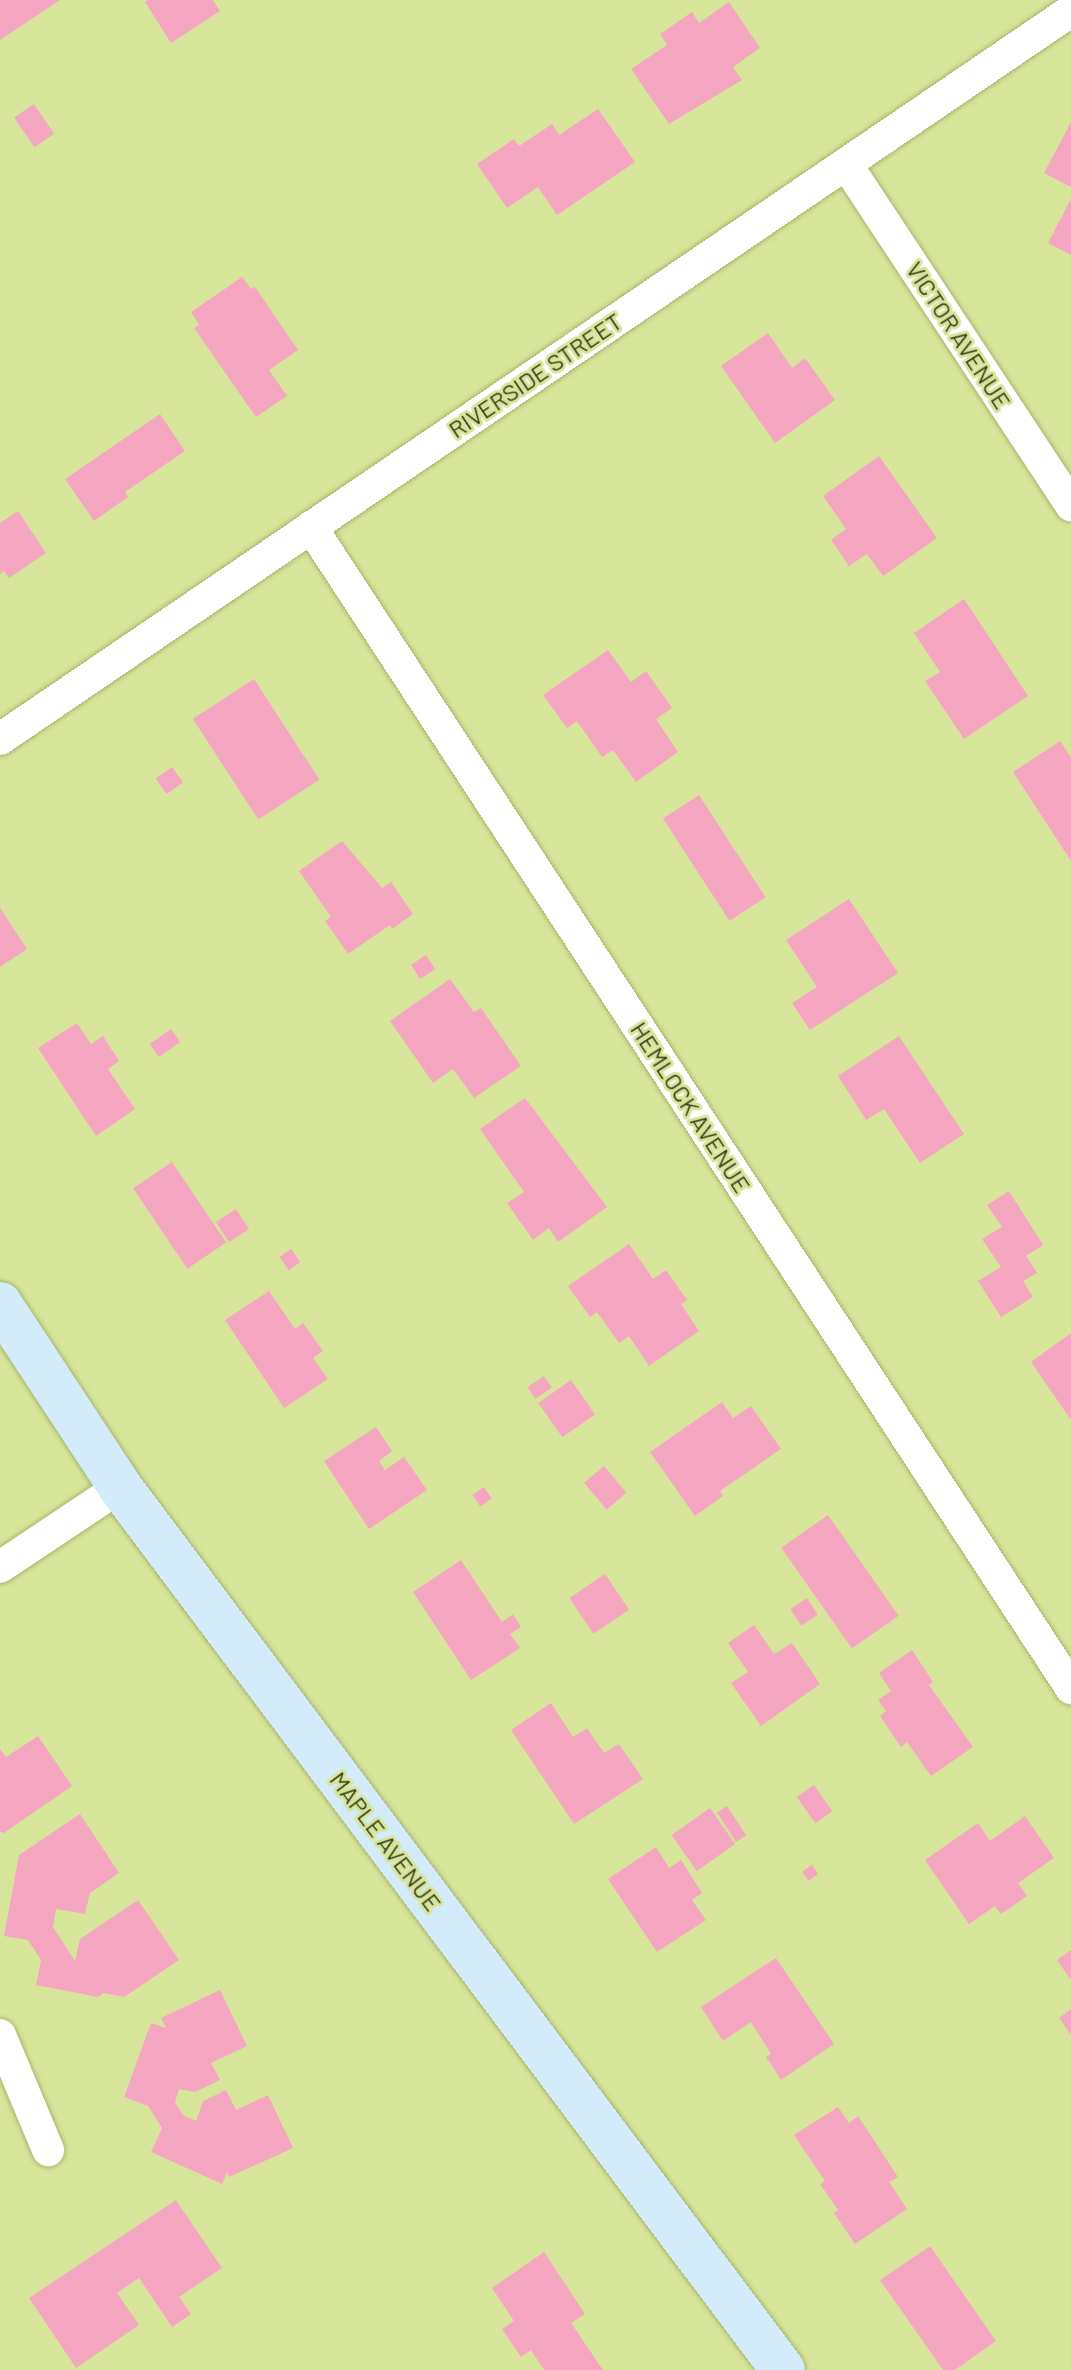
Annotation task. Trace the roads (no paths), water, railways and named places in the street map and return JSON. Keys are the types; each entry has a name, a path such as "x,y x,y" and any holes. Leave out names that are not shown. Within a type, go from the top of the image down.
{"street":[{"name":"RIVERSIDE STREET","path":"0,739 1071,11"},
{"name":"VICTOR AVENUE","path":"846,164 1071,505"},
{"name":"HEMLOCK AVENUE","path":"311,527 1071,1688"},
{"name":"MAPLE AVENUE","path":"0,1304 120,1487 783,2370"},
{"path":"0,1567 120,1487"},
{"path":"0,2035 48,2150"}]}
